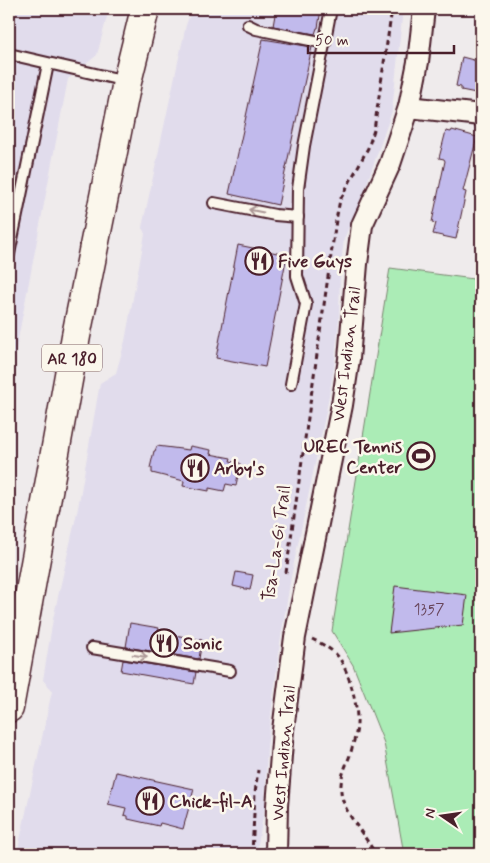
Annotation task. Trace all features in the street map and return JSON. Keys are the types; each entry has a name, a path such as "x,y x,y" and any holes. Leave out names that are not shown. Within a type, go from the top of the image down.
{"main road":[{"name":"AR 180","path":"9,708 76,336 127,82 145,9"}],"street":[{"name":"West Indian Trail","path":"276,854 277,806 283,730 295,636 342,405 349,359 362,225 390,164 409,107 418,62 424,9"},
{"path":"409,107 481,115"}],"lane":[{"path":"291,384 306,304 297,276 298,189 304,146 331,9"},
{"path":"248,25 256,29 325,42"},
{"path":"9,54 127,82"},
{"path":"9,254 48,64"},
{"path":"214,203 276,215 298,217"},
{"path":"92,648 230,671"}],"path":[{"name":"Tsa-La-Gi Trail","path":"286,575 336,220 340,200 368,148 374,130 392,9"},
{"path":"295,636 312,639 325,646 339,659 350,683 356,704 357,726 352,751 341,774 340,793 345,807 375,854"}],"shaded area":[{"path":"9,9 109,9 97,55 68,79 9,386"},
{"path":"192,9 403,9 392,111 364,192 344,239 334,368 291,577 280,643 267,747 265,806 256,854 17,854 52,691 43,680 53,619 78,508 100,383 116,373 125,341 145,234 142,227 186,25"}],"green space":[{"name":"UREC Tennis Center","path":"390,268 481,280 481,854 404,854 384,743 353,665 332,631"}],"building":[{"path":"276,9 321,9 318,28 315,34 273,26"},
{"path":"263,39 312,47 278,205 229,194"},
{"path":"462,57 481,62 481,94 461,90 461,87 456,86"},
{"path":"452,130 477,137 463,191 466,192 456,239 433,234 436,223 432,222 445,161 439,158 446,131 451,132"},
{"path":"238,245 287,255 265,367 216,358"},
{"name":"Arby's","path":"157,446 189,450 190,446 211,450 210,454 231,458 230,461 240,463 236,486 226,484 224,491 209,488 209,491 183,486 184,481 152,473 152,468 150,468"},
{"path":"236,572 253,575 250,590 233,586"},
{"path":"395,586 467,595 463,625 389,633"},
{"name":"Sonic","path":"130,623 159,628 158,632 202,640 199,659 126,647"},
{"path":"123,660 196,672 194,684 121,671"},
{"name":"Chick-fil-A","path":"116,772 194,789 183,829 160,823 159,826 128,819 128,816 124,815 126,808 108,804"}],"place":[{"name":"Five Guys","path":"259,261"},
{"name":"UREC Tennis Center","path":"421,456"},
{"name":"Arby's","path":"195,468"},
{"name":"Sonic","path":"164,643"},
{"name":"Chick-fil-A","path":"150,801"}]}
